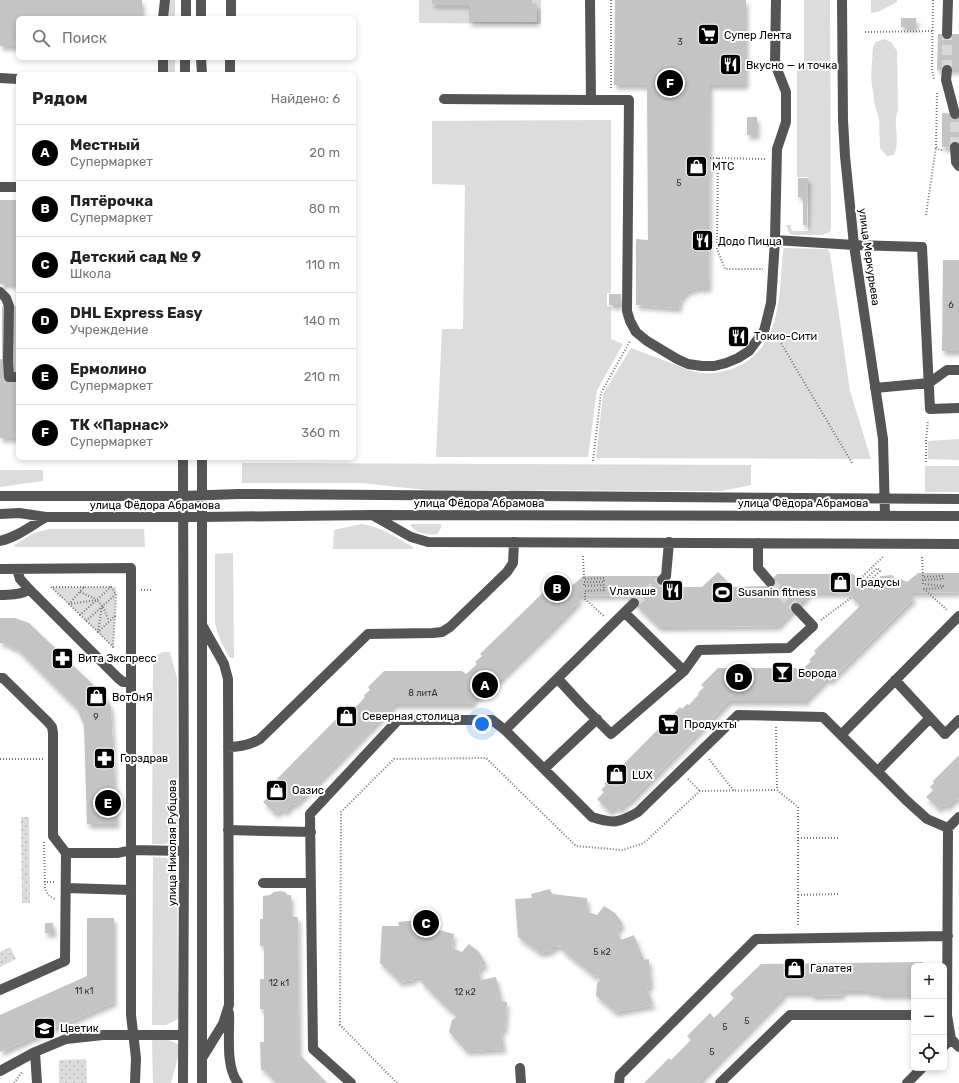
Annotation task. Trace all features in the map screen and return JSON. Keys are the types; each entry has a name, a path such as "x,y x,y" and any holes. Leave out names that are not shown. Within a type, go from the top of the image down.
{"street":[{"path":"162,16 165,0"},
{"path":"186,0 186,16"},
{"path":"202,0 202,16"},
{"path":"230,16 231,0"},
{"path":"590,0 591,100"},
{"path":"444,99 629,100 627,310 630,321 636,332 647,341 688,364 714,366 732,361 749,351 764,331 771,303 774,269 777,149 786,122 786,92 775,64 776,0"},
{"name":"улица Меркурьева","path":"842,0 843,120 854,245 882,439 885,515"},
{"path":"947,34 948,0"},
{"path":"163,60 163,72"},
{"path":"185,60 185,72"},
{"path":"202,60 202,72"},
{"path":"230,60 230,72"},
{"path":"947,70 946,80 955,114"},
{"path":"0,78 16,78"},
{"path":"954,147 956,162 959,166"},
{"path":"0,187 16,187"},
{"path":"775,240 854,245 922,247 930,409 959,408"},
{"path":"0,292 6,298 9,306 9,377 16,377"},
{"path":"875,388 929,384 948,370 959,370"},
{"name":"улица Николая Рубцова","path":"183,460 183,1083"},
{"path":"202,460 202,1083"},
{"name":"улица Фёдора Абрамова","path":"0,496 183,496 254,494 959,499"},
{"name":"улица Фёдора Абрамова","path":"0,514 19,513 46,517 372,515 959,516"},
{"path":"372,515 411,537 428,542 959,544"},
{"path":"0,541 8,539 46,517"},
{"path":"228,747 239,747 260,739 368,634 433,633 442,632 450,627 507,572 513,563 514,542"},
{"path":"662,580 666,576 669,542"},
{"path":"758,543 758,568 770,582"},
{"path":"0,569 131,568 131,1015 136,1058 135,1083"},
{"path":"17,569 20,579 29,589 118,678 123,682 130,682"},
{"path":"0,595 24,593 29,589"},
{"path":"505,730 634,603"},
{"path":"558,678 611,734 684,671 699,650 790,648 813,626 796,608"},
{"path":"625,613 684,671"},
{"path":"841,734 958,618"},
{"path":"202,624 224,664 228,679 230,1065 233,1077 238,1083"},
{"path":"0,678 3,678 52,727 54,836 66,853 65,960 0,990"},
{"path":"895,680 944,734 959,720"},
{"path":"351,1083 313,1049 310,814 398,720 492,720 505,730 592,817 606,821 623,820 638,812 738,715 823,717 927,819 948,828"},
{"path":"544,769 597,719"},
{"path":"878,771 929,719"},
{"path":"946,999 948,828 959,817"},
{"path":"228,830 310,832"},
{"path":"66,853 118,853 131,850 184,851"},
{"path":"263,883 311,883"},
{"path":"66,888 131,890"},
{"path":"619,1083 620,1075 756,938 948,936"},
{"path":"202,1058 223,1024 229,1005"},
{"path":"720,1083 790,1015 911,1015"},
{"path":"947,1028 948,1042 959,1047"},
{"path":"0,1071 35,1052 66,1039 103,1035 183,1035"},
{"path":"35,1052 37,1083"},
{"path":"520,1068 521,1083"},
{"path":"907,1083 919,1071"}],"path":[{"path":"611,0 611,100"},
{"path":"865,32 933,32"},
{"path":"926,215 936,147"},
{"path":"710,158 777,159"},
{"path":"718,158 717,249 725,270 774,269"},
{"path":"767,320 852,463"},
{"path":"593,461 601,393 636,332"},
{"path":"926,462 926,440 930,409"},
{"path":"582,556 584,579 604,578 604,582 584,582 584,586 604,585 604,590 585,591 585,599 613,625"},
{"path":"864,586 880,571 877,568 864,581 861,578 882,557"},
{"path":"922,558 923,577 943,576 943,579 923,580 923,584 943,586 943,588 924,589 958,618"},
{"path":"51,587 111,587 116,594 113,647 51,587"},
{"path":"69,604 84,587"},
{"path":"80,615 111,587"},
{"path":"80,592 97,600 102,606 109,621"},
{"path":"86,620 116,594"},
{"path":"813,626 852,597"},
{"path":"69,604 97,600"},
{"path":"98,632 102,606"},
{"path":"98,632 115,616"},
{"path":"776,716 777,790"},
{"path":"702,750 734,791"},
{"path":"0,759 44,759 44,752"},
{"path":"397,1083 340,1025 341,812 394,759 486,758 576,846 623,850 644,843 700,791 777,790 798,808 798,938"},
{"path":"680,771 700,791"},
{"path":"44,836 44,888 50,897 66,901"},
{"path":"798,838 839,838"},
{"path":"798,895 839,894"}],"shaded area":[{"path":"170,0 175,0 175,16 168,16"},
{"path":"419,0 541,0 541,24 419,23"},
{"path":"804,0 830,0 831,228 830,232 823,235 792,235 789,233 786,225 791,225 791,229 793,231 808,231 808,177 797,177 797,65 804,65"},
{"path":"871,0 897,0 897,2 878,12 871,13"},
{"path":"884,39 891,42 897,51 897,144 894,155 887,156 880,148 879,119 875,106 871,78 873,47 876,42"},
{"path":"168,60 175,60 175,72 168,72"},
{"path":"611,120 611,293 607,293 607,306 611,307 611,339 623,344 597,390 588,457 436,457 442,329 463,329 465,185 432,184 432,121"},
{"path":"784,248 827,249 830,253 850,391 871,459 596,458 603,394 631,348 695,372 703,373 717,373 730,369 739,366 753,357 771,332 776,316 779,301"},
{"path":"959,439 959,460 928,459 928,441"},
{"path":"242,463 751,465 751,485 722,491 426,490 361,483 242,483"},
{"path":"925,466 959,466 959,492 925,492"},
{"path":"0,470 43,470 43,481 0,487"},
{"path":"361,524 375,527 388,533 413,547 413,549 333,549 334,530"},
{"path":"441,524 441,528 437,534 433,535 418,532 412,528 410,525"},
{"path":"49,529 144,529 145,547 15,547 14,545 34,533"},
{"path":"233,553 234,658 230,658 217,631 215,621 215,554"},
{"path":"51,587 116,587 113,647"},
{"path":"163,652 170,652 177,678 178,832 166,844 152,844 153,660 157,655"},
{"path":"21,817 29,817 30,903 22,903"},
{"path":"153,857 167,858 177,870 178,1019 166,1025 152,1025"},
{"path":"10,947 16,959 0,967 0,952"},
{"path":"152,1039 166,1039 178,1044 178,1057 171,1083 153,1083"},
{"path":"86,1059 87,1083 59,1083 59,1060"}],"building":[{"path":"0,0 142,0 142,16 16,16 16,46 0,46"},
{"path":"432,0 532,0 532,4 537,4 537,22 469,22 469,4 432,4"},
{"path":"615,0 746,0 746,85 710,85 709,288 697,288 688,291 681,298 679,308 636,305 636,239 648,240 647,85 614,85"},
{"path":"901,18 916,18 916,27 901,27"},
{"path":"938,34 959,34 959,70 937,70"},
{"path":"942,113 959,114 959,148 942,147"},
{"path":"747,117 757,117 757,135 747,135"},
{"path":"798,178 808,178 807,225 803,225 803,197 798,197"},
{"path":"0,200 16,200 16,284 0,284"},
{"path":"943,260 959,260 959,351 942,351"},
{"path":"609,294 621,294 621,305 609,305"},
{"path":"2,306 16,306 16,438 0,438"},
{"path":"718,572 733,587 766,586 777,574 853,574 867,589 881,576 892,575 896,579 901,579 907,582 918,573 959,573 959,593 909,593 914,598 830,681 828,678 807,699 807,701 729,701 629,802 628,801 619,810 616,806 610,812 597,799 604,792 601,790 606,785 604,784 680,707 682,709 687,704 689,705 704,687 701,685 718,668 796,668 800,672 811,661 809,660 816,653 814,651 860,606 848,593 810,593 778,626 658,627 626,595 576,596 580,600 496,683 494,680 473,701 473,704 395,704 295,805 294,803 285,812 282,809 276,814 263,802 270,795 267,792 272,788 270,786 346,709 348,711 353,706 355,708 365,697 364,695 370,690 368,687 384,671 462,671 466,674 477,664 475,662 482,656 480,654 558,578 562,582 567,582 573,585 583,576 658,576 668,587 702,587"},
{"path":"0,618 15,618 29,623 105,696 111,707 117,824 87,824 84,725 77,709 18,650 4,643 0,643"},
{"path":"959,755 959,798 958,800 956,798 947,807 944,804 939,809 926,797 933,790 930,787 934,783 933,781"},
{"path":"550,889 552,894 587,898 588,912 597,915 604,906 615,913 623,924 617,930 621,940 634,935 644,960 649,959 651,985 647,988 653,1005 615,1012 596,996 597,983 600,980 597,974 594,976 562,950 562,946 553,947 553,950 540,953 518,937 515,899 532,898 531,894"},
{"path":"280,891 291,895 291,917 298,917 299,1054 327,1083 276,1083 264,1070 261,1070 260,1042 264,1042 264,1009 260,1009 260,979 264,979 264,946 260,946 260,919 263,919 263,896"},
{"path":"87,918 114,918 114,1002 0,1052 0,1015 87,976"},
{"path":"418,920 419,925 454,934 452,948 462,952 469,944 479,952 486,964 479,969 481,980 496,977 502,1002 507,1002 505,1029 501,1031 504,1049 466,1051 449,1032 452,1020 456,1017 453,1011 450,1011 422,983 422,978 414,977 413,980 400,982 380,963 382,926 399,926 398,922"},
{"path":"45,923 53,923 54,933 45,933"},
{"path":"923,962 911,963 911,995 878,995 878,993 868,993 868,991 843,991 843,995 811,996 811,993 783,993 783,996 697,1083 644,1083 669,1058 671,1060 691,1040 687,1036 710,1013 714,1018 734,998 730,994 761,964"}],"tunnel":[{"path":"947,34 947,70"},
{"path":"955,114 955,147"},
{"path":"634,603 662,580"},
{"path":"770,582 796,608"}],"place":[{"name":"Супер Лента","path":"708,35"},
{"name":"Вкусно — и точка","path":"730,65"},
{"name":"ТК «Парнас»","path":"670,83"},
{"name":"МТС","path":"696,166"},
{"name":"Додо Пицца","path":"702,241"},
{"name":"Токио-Сити","path":"738,336"},
{"name":"Градусы","path":"840,582"},
{"name":"Пятёрочка","path":"557,588"},
{"name":"Vлаvаше","path":"672,591"},
{"name":"Susanin fitness","path":"723,592"},
{"name":"Вита Экспресс","path":"63,658"},
{"name":"Борода","path":"783,673"},
{"name":"DHL Express Easy","path":"739,677"},
{"name":"Местный","path":"485,685"},
{"name":"ВотОнЯ","path":"97,697"},
{"name":"Северная столица","path":"347,716"},
{"name":"Продукты","path":"668,724"},
{"name":"Горздрав","path":"105,758"},
{"name":"LUX","path":"616,775"},
{"name":"Оазис","path":"277,790"},
{"name":"Ермолино","path":"108,803"},
{"name":"Детский сад № 9","path":"426,923"},
{"name":"Галатея","path":"794,968"},
{"name":"Цветик","path":"45,1028"}]}
